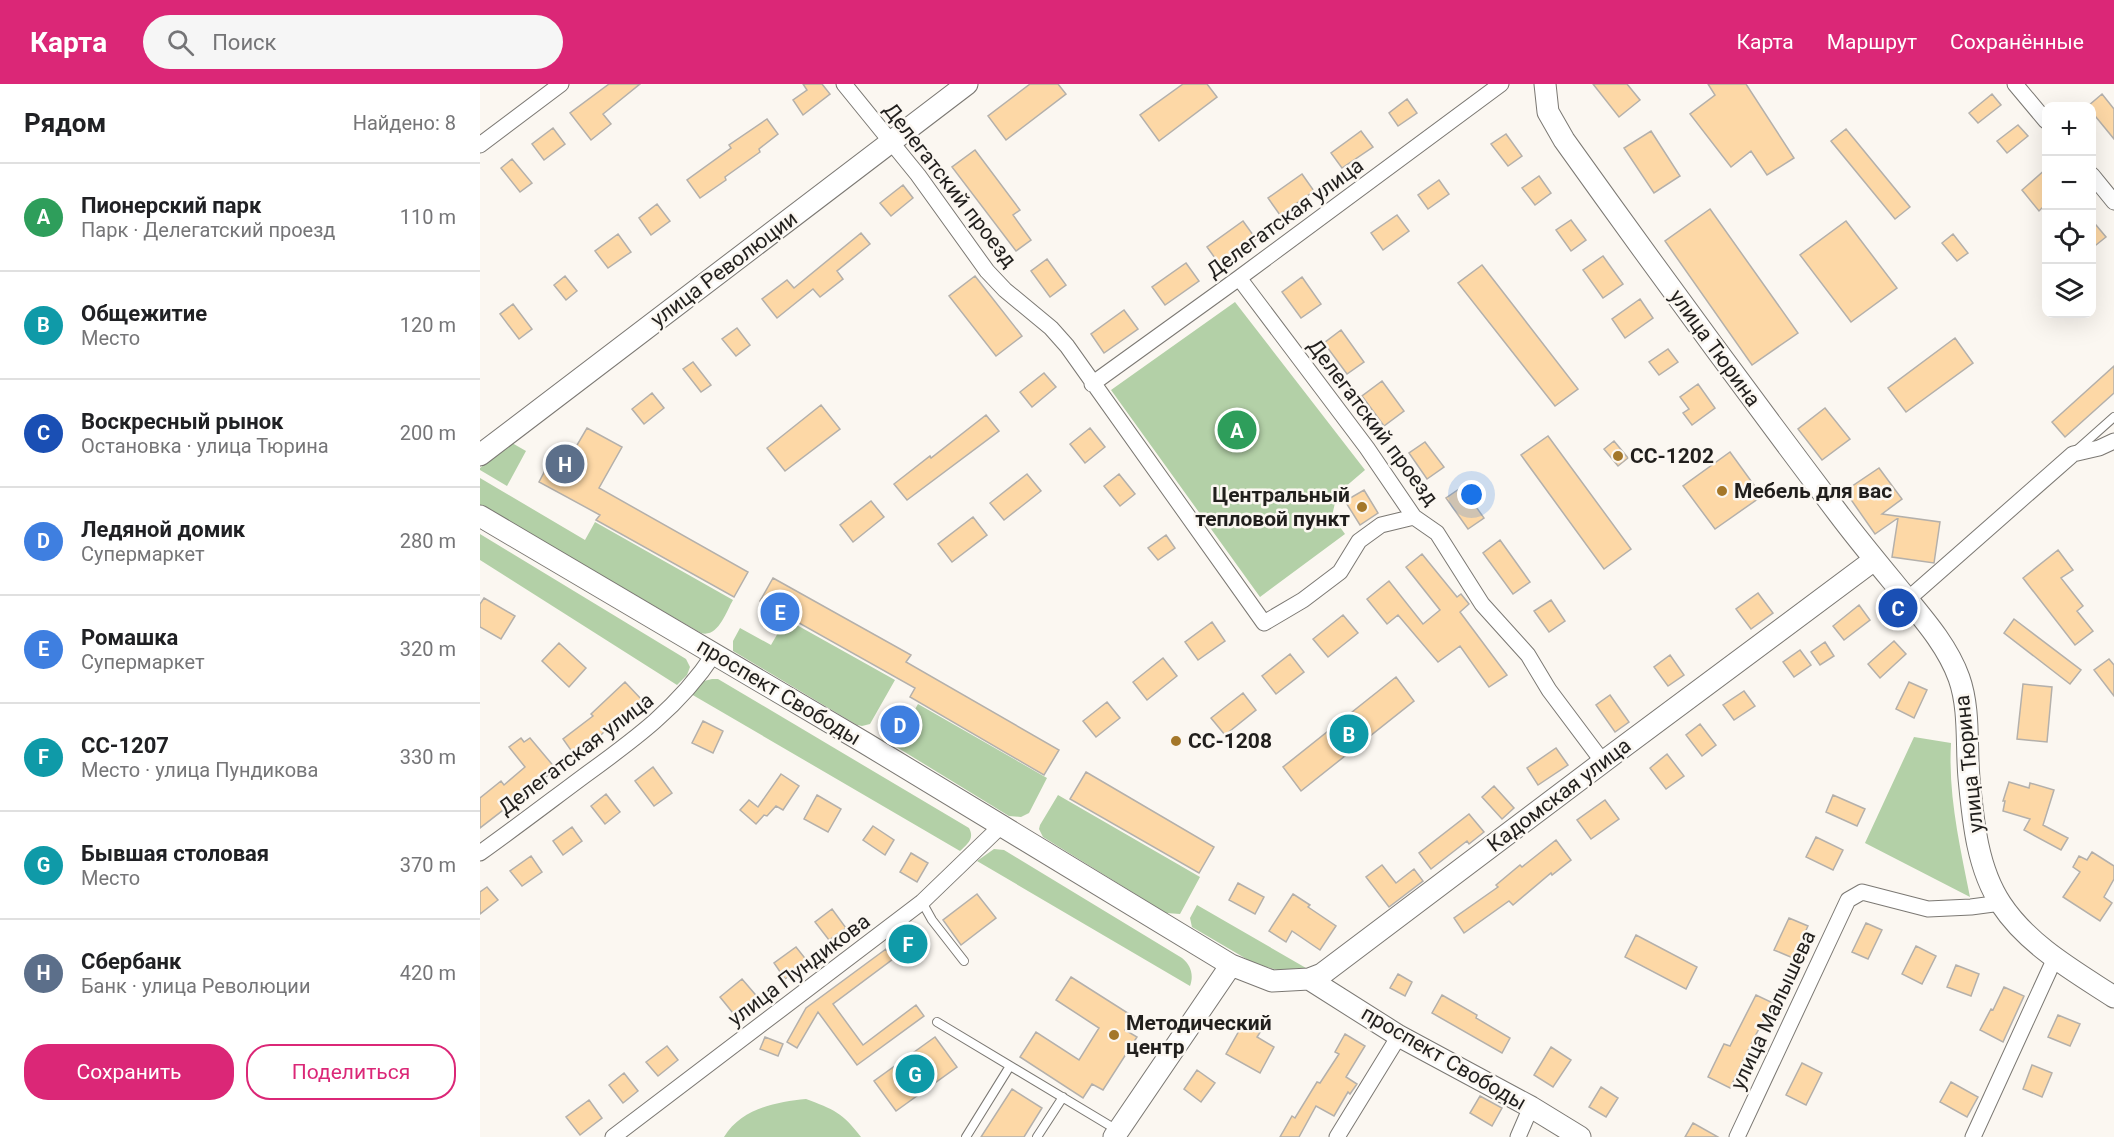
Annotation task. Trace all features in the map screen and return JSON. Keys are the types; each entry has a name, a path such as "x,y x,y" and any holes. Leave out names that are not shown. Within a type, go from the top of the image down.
{"street":[{"path":"480,145 561,84"},
{"name":"Делегатский проезд","path":"844,84 891,141 987,271 1005,290 1051,328 1067,346 1264,623 1303,600 1340,572 1359,541 1381,525 1414,517"},
{"name":"улица Революции","path":"480,455 967,84"},
{"name":"Делегатская улица","path":"1092,384 1501,84"},
{"name":"улица Тюрина","path":"1545,84 1548,112 1564,140 1768,421 1943,647 1960,680 1964,700 1969,776 1978,847 1988,877 2001,903 2018,925 2055,958 2114,997"},
{"path":"2015,84 2042,116"},
{"path":"2096,181 2114,202"},
{"name":"Делегатский проезд","path":"1239,278 1367,448 1414,517 1437,533 1482,604 1528,655 1549,690 1603,762"},
{"path":"1907,600 2073,454 2099,448 2114,441"},
{"name":"проспект Свободы","path":"480,516 1002,825 1231,965"},
{"name":"Кадомская улица","path":"1231,965 1272,981 1309,979 1322,974 1874,560"},
{"name":"Делегатская улица","path":"480,853 628,744 662,716 700,676 714,654"},
{"name":"улица Пундикова","path":"614,1137 922,902 1002,825"},
{"name":"улица Малышева","path":"1737,1137 1848,900 1862,892 1928,909 2001,903"},
{"path":"1973,1137 2055,958"},
{"path":"1116,1134 1231,965"},
{"name":"проспект Свободы","path":"1309,979 1399,1036 1531,1107 1580,1137"},
{"path":"1337,1137 1399,1036"},
{"path":"1518,1137 1531,1107"}],"lane":[{"path":"2073,454 2114,417"},
{"path":"922,902 932,920 964,961"},
{"path":"937,1022 1063,1097 1116,1134"},
{"path":"966,1137 1010,1066"},
{"path":"1037,1137 1063,1097"}],"green space":[{"path":"1235,302 1365,470 1337,494 1332,516 1345,534 1260,597 1111,390"},
{"path":"512,443 526,451 507,486 480,468"},
{"path":"480,478 585,540 595,522 733,600 717,628 707,634 701,633 480,505"},
{"path":"480,534 686,659 690,667 687,675 677,685 480,560"},
{"path":"786,619 895,680 870,724 857,725 733,651 733,641 740,628 771,645"},
{"path":"718,679 969,828 971,835 969,841 960,851 691,694 700,682"},
{"path":"918,704 1047,778 1029,813 1021,817 1009,816 885,740 882,732 886,722 902,732"},
{"path":"1914,737 1951,743 1953,802 1970,897 1865,843"},
{"path":"1058,795 1200,877 1180,914 1166,913 1043,837 1039,829 1040,825"},
{"path":"994,849 1004,850 1182,958 1191,970 1190,986 977,861"},
{"path":"1197,905 1306,968 1278,970 1255,964 1192,927 1190,918"},
{"path":"806,1099 837,1113 849,1122 861,1137 724,1137 731,1127 749,1113 782,1102"}],"building":[{"path":"609,84 640,84 603,114 611,124 591,140 570,113"},
{"path":"803,84 822,84 830,94 803,115 793,100 807,90"},
{"path":"1030,84 1058,84 1066,94 1006,140 988,116"},
{"path":"1183,84 1207,84 1217,97 1159,141 1140,115"},
{"path":"1593,84 1627,84 1640,100 1619,117"},
{"path":"1708,84 1746,84 1794,158 1767,175 1751,151 1731,167 1690,114 1715,95"},
{"path":"1992,94 2001,105 1978,123 1969,113"},
{"path":"2102,94 2114,109 2114,139 2096,117 2096,102 2093,102"},
{"path":"1407,99 1417,113 1398,126 1389,113"},
{"path":"767,119 778,134 759,149 760,152 725,177 726,180 700,198 687,180 731,148 729,145"},
{"path":"2018,125 2028,136 2007,153 1997,141"},
{"path":"553,128 565,144 544,160 532,144"},
{"path":"1846,129 1910,207 1895,219 1831,141"},
{"path":"1361,131 1373,147 1342,168 1331,153"},
{"path":"1651,131 1680,176 1654,193 1624,148"},
{"path":"1506,134 1522,156 1508,166 1491,144"},
{"path":"975,150 1020,210 1013,215 1031,240 1016,251 952,167"},
{"path":"512,159 532,183 520,192 501,168"},
{"path":"2042,172 2042,208 2039,211 2022,190"},
{"path":"1302,174 1314,191 1280,215 1268,198"},
{"path":"1539,176 1551,193 1535,205 1522,188"},
{"path":"1439,180 1449,194 1428,209 1418,195"},
{"path":"903,185 913,198 891,216 880,203"},
{"path":"657,204 670,221 651,235 639,218"},
{"path":"1710,209 1798,333 1752,365 1665,241"},
{"path":"1397,215 1409,231 1383,250 1371,233"},
{"path":"1571,220 1586,240 1571,251 1556,230"},
{"path":"1243,221 1256,239 1220,265 1207,247"},
{"path":"1846,221 1897,288 1851,322 1800,255"},
{"path":"2096,225 2106,237 2096,245"},
{"path":"861,233 870,244 837,271 843,279 820,297 813,289 777,318 762,299 787,280 794,288"},
{"path":"618,234 631,252 608,268 595,251"},
{"path":"1953,234 1968,253 1957,261 1942,243"},
{"path":"1603,256 1623,284 1603,298 1583,270"},
{"path":"1047,259 1066,285 1050,297 1031,271"},
{"path":"1186,263 1199,281 1165,305 1152,287"},
{"path":"1482,265 1578,389 1555,406 1458,283"},
{"path":"565,276 577,291 566,300 554,285"},
{"path":"975,276 1022,336 996,356 949,296"},
{"path":"1302,277 1321,304 1301,318 1282,292"},
{"path":"1640,299 1653,318 1625,338 1612,319"},
{"path":"513,304 532,329 519,339 500,314"},
{"path":"1124,310 1138,329 1104,353 1091,334"},
{"path":"737,328 750,345 736,356 722,339"},
{"path":"1341,330 1364,362 1347,374 1324,343"},
{"path":"1955,338 1973,363 1906,412 1888,388"},
{"path":"1668,349 1678,362 1659,375 1649,362"},
{"path":"693,362 711,385 701,392 683,369"},
{"path":"2114,366 2114,393 2065,437 2052,422"},
{"path":"1044,373 1056,387 1032,407 1020,392"},
{"path":"1382,381 1404,411 1384,426 1362,396"},
{"path":"1698,384 1715,408 1692,425 1683,413 1689,409 1680,397"},
{"path":"652,393 664,408 644,424 632,409"},
{"path":"821,405 840,429 785,471 767,448"},
{"path":"1825,408 1850,439 1822,460 1798,429"},
{"path":"986,415 999,431 907,500 894,484"},
{"path":"587,428 622,447 599,488 748,572 734,597 596,520 600,515 539,482 559,444 573,452"},
{"path":"1090,428 1105,447 1085,463 1070,444"},
{"path":"1548,436 1631,549 1604,569 1521,455"},
{"name":"СС-1202","path":"1614,441 1628,458 1618,466 1604,449"},
{"path":"1425,442 1444,467 1427,479 1409,453"},
{"name":"Мебель для вас","path":"1730,452 1762,496 1715,529 1683,486"},
{"path":"1879,468 1902,499 1882,514 1940,522 1934,563 1892,557 1898,518 1875,534 1845,491"},
{"path":"1027,474 1041,491 1004,520 990,503"},
{"path":"1119,474 1135,494 1120,506 1104,486"},
{"path":"1462,487 1484,518 1468,529 1446,498"},
{"name":"Центральный тепловой пункт","path":"1364,490 1378,513 1360,525 1345,501"},
{"path":"871,501 884,517 853,542 840,525"},
{"path":"973,517 987,535 952,562 938,544"},
{"path":"1166,535 1175,548 1158,560 1148,548"},
{"path":"1500,540 1530,582 1513,594 1483,553"},
{"path":"2058,550 2073,570 2061,578 2083,606 2077,611 2093,631 2075,645 2023,578"},
{"path":"1422,554 1457,597 1461,594 1469,604 1460,612 1507,675 1489,687 1460,646 1438,662 1398,615 1387,624 1367,599 1389,581 1423,624 1440,610 1406,567"},
{"path":"773,578 911,655 906,662 1059,750 1044,775 910,697 915,688 760,601"},
{"path":"1758,593 1773,613 1751,629 1736,609"},
{"path":"484,598 515,616 501,639 480,627 480,604"},
{"path":"1551,600 1565,621 1549,632 1534,611"},
{"path":"1859,605 1870,620 1844,640 1833,626"},
{"path":"1343,615 1358,633 1328,657 1313,639"},
{"path":"2014,619 2081,670 2070,684 2004,633"},
{"path":"1212,622 1225,641 1198,660 1185,642"},
{"path":"1894,641 1906,654 1880,678 1868,664"},
{"path":"1825,642 1834,656 1820,665 1811,652"},
{"path":"559,643 586,668 569,687 542,661"},
{"path":"1800,650 1811,665 1794,677 1783,662"},
{"path":"1290,654 1304,672 1276,694 1262,676"},
{"path":"1670,655 1684,675 1668,686 1654,667"},
{"path":"1163,658 1177,676 1147,700 1133,682"},
{"path":"2109,659 2114,665 2114,696 2094,670"},
{"path":"1396,677 1414,701 1301,791 1283,767"},
{"path":"625,682 642,700 624,718 621,715 596,740 575,756 563,739 593,716 591,714"},
{"path":"1909,682 1927,690 1914,718 1896,709"},
{"path":"2023,684 2052,687 2047,742 2017,739"},
{"path":"1744,691 1755,706 1734,720 1723,705"},
{"path":"1243,693 1256,710 1225,735 1211,718"},
{"path":"1610,695 1629,722 1615,732 1596,705"},
{"path":"1107,702 1120,718 1096,737 1083,721"},
{"path":"703,721 723,731 713,753 692,743"},
{"path":"1700,724 1716,745 1702,756 1686,735"},
{"path":"521,738 524,742 530,738 556,769 480,828 480,798 501,781 504,785 525,767 509,747"},
{"path":"1556,748 1568,765 1538,785 1527,768"},
{"path":"1667,754 1684,776 1666,789 1650,768"},
{"path":"653,767 672,793 654,806 635,781"},
{"path":"1086,772 1214,847 1199,873 1070,799"},
{"path":"781,774 799,786 783,810 776,806 756,824 740,810 749,800 758,807"},
{"path":"2009,782 2029,788 2030,783 2054,790 2043,825 2068,838 2061,850 2024,830 2030,819 2003,811 2005,801 2003,801"},
{"path":"1494,786 1514,808 1502,819 1482,797"},
{"path":"606,794 620,812 605,824 591,806"},
{"path":"817,795 841,809 828,832 804,819"},
{"path":"1833,795 1865,809 1857,826 1826,812"},
{"path":"1605,800 1619,819 1591,839 1577,820"},
{"path":"1469,814 1484,832 1469,844 1467,841 1431,869 1419,853"},
{"path":"873,826 894,840 885,855 863,840"},
{"path":"572,827 582,841 563,855 553,841"},
{"path":"1816,837 1843,850 1833,870 1806,857"},
{"path":"1556,840 1571,860 1552,875 1551,873 1513,905 1509,901 1464,933 1454,918 1498,887 1496,885 1520,865 1522,867"},
{"path":"2092,852 2114,866 2114,879 2104,897 2112,903 2100,921 2063,897 2080,872 2073,867 2079,856 2087,860"},
{"path":"911,853 928,863 917,882 900,872"},
{"path":"531,856 542,872 522,886 510,871"},
{"path":"1382,865 1396,883 1414,869 1423,881 1389,907 1366,877"},
{"path":"1238,883 1264,897 1255,914 1229,900"},
{"path":"487,887 498,900 480,914 480,892"},
{"path":"977,894 996,918 961,945 943,920"},
{"path":"1293,894 1336,926 1320,950 1292,931 1286,942 1269,931"},
{"path":"832,909 846,928 829,940 815,922"},
{"path":"1789,918 1808,926 1793,958 1774,950"},
{"path":"1866,923 1882,930 1868,959 1852,952"},
{"path":"1636,935 1697,967 1686,989 1625,957"},
{"path":"1916,946 1936,956 1922,984 1902,974"},
{"path":"796,947 808,962 785,979 774,963"},
{"path":"886,949 893,959 833,1004 863,1045 916,1005 924,1016 857,1065 818,1012 797,1048 787,1042 806,1008"},
{"path":"1956,965 1979,974 1971,996 1947,987"},
{"path":"1398,974 1412,982 1405,996 1390,988"},
{"name":"Методический центр","path":"1071,977 1134,1017 1125,1030 1137,1037 1103,1090 1092,1084 1083,1098 1020,1057 1036,1032 1079,1060 1099,1028 1056,1000"},
{"path":"742,979 760,1000 737,1018 720,997"},
{"path":"2004,987 2024,996 2003,1042 1980,1030"},
{"path":"1442,995 1477,1015 1476,1018 1510,1038 1502,1053 1432,1013"},
{"path":"1756,995 1773,1003 1730,1088 1708,1077 1724,1044 1730,1046"},
{"path":"2058,1015 2080,1024 2070,1046 2048,1037"},
{"path":"1244,1022 1261,1031 1257,1037 1274,1047 1260,1073 1226,1054"},
{"path":"1345,1034 1365,1046 1346,1077 1357,1084 1350,1094 1348,1092 1334,1116 1316,1106 1299,1137 1280,1137 1292,1116 1295,1118 1317,1082 1320,1083 1339,1054 1335,1052"},
{"path":"765,1037 783,1044 778,1056 760,1049"},
{"path":"935,1037 957,1067 896,1111 874,1081"},
{"path":"667,1046 678,1060 658,1076 646,1062"},
{"path":"1551,1047 1571,1060 1553,1087 1534,1075"},
{"path":"1802,1063 1822,1073 1806,1105 1786,1095"},
{"path":"2032,1065 2052,1073 2042,1097 2023,1089"},
{"path":"1197,1070 1215,1083 1201,1102 1184,1089"},
{"path":"624,1073 638,1091 623,1103 609,1085"},
{"path":"1951,1082 1978,1097 1967,1117 1940,1102"},
{"path":"1601,1087 1618,1098 1606,1117 1589,1107"},
{"path":"1012,1089 1042,1108 1024,1137 981,1137"},
{"path":"1480,1096 1502,1108 1492,1126 1470,1113"},
{"path":"589,1100 602,1118 580,1135 566,1117"},
{"path":"1693,1123 1718,1137 1685,1137"}],"place":[{"name":"Пионерский парк","path":"1237,430"},
{"name":"СС-1202","path":"1618,456"},
{"name":"Сбербанк","path":"565,464"},
{"name":"Мебель для вас","path":"1722,491"},
{"name":"Центральный тепловой пункт","path":"1362,507"},
{"name":"Воскресный рынок","path":"1898,608"},
{"name":"Ромашка","path":"780,612"},
{"name":"Ледяной домик","path":"900,725"},
{"name":"Общежитие","path":"1349,734"},
{"name":"СС-1208","path":"1176,741"},
{"name":"СС-1207","path":"908,944"},
{"name":"Методический центр","path":"1114,1035"},
{"name":"Бывшая столовая","path":"915,1074"}]}
